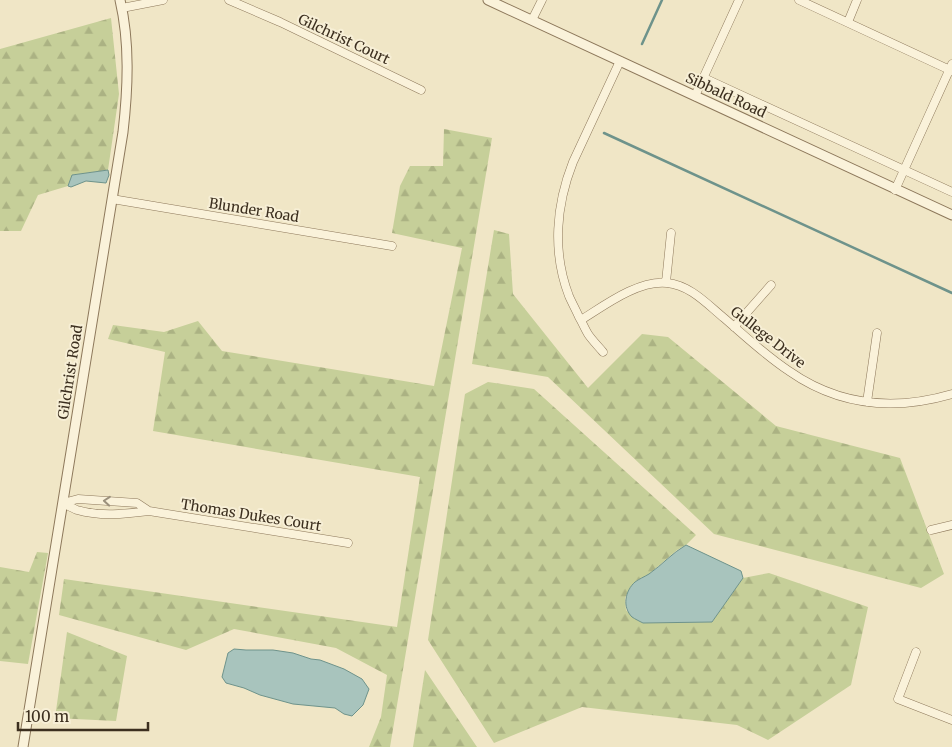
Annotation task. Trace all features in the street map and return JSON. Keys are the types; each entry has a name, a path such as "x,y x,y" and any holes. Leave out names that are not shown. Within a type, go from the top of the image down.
{"street":[{"path":"121,4 163,0"},
{"name":"Gilchrist Court","path":"228,0 280,22 421,90"},
{"name":"Sibbald Road","path":"488,0 952,215"},
{"path":"532,20 542,0"},
{"path":"695,96 739,0"},
{"path":"799,0 951,68 895,190"},
{"path":"848,22 857,0"},
{"name":"Gilchrist Road","path":"23,747 123,132 127,97 127,47 121,4"},
{"path":"603,352 588,333 569,298 562,276 558,256 559,206 573,162 620,61"},
{"path":"704,78 952,192"},
{"name":"Blunder Road","path":"112,199 392,246"},
{"path":"666,282 671,233"},
{"name":"Gullege Drive","path":"581,320 636,288 653,283 666,282 689,290 775,361 810,384 845,398 889,404 916,402 952,394"},
{"path":"734,327 771,285"},
{"path":"866,402 877,333"},
{"name":"Thomas Dukes Court","path":"63,503 78,499 128,503 136,504 149,511"},
{"name":"Thomas Dukes Court","path":"63,503 76,509 95,513 117,515 149,511 348,543"},
{"path":"931,530 952,525"},
{"path":"916,652 898,700 952,720"}],"green space":[{"path":"111,18 119,94 108,170 72,175 68,186 38,195 21,231 0,231 0,49"},
{"path":"444,129 492,138 390,747 369,747 381,717 387,675 336,648 234,629 186,650 59,615 64,579 397,627 420,477 153,431 165,352 108,339 113,325 164,332 198,321 222,351 434,386 462,248 392,233 400,186 410,166 443,166"},
{"path":"494,230 509,234 513,294 588,388 642,334 668,337 776,426 900,458 944,574 921,588 714,534 548,377 472,364"},
{"path":"488,382 534,389 696,535 648,575 636,581 630,588 625,598 626,610 633,617 643,623 712,622 743,578 769,573 868,607 851,685 768,740 737,725 582,707 494,743 428,640 465,394"},
{"path":"37,552 48,553 28,664 0,661 0,567 29,572"},
{"path":"67,632 127,656 116,721 55,718"},
{"path":"425,670 477,747 413,747"}],"water":[{"path":"108,170 109,175 106,183 86,181 71,187 68,186 72,175"},
{"path":"686,545 741,571 743,578 712,622 643,623 632,617 627,609 626,599 632,586"},
{"path":"234,649 273,650 320,660 344,669 362,679 369,689 363,705 352,716 344,714 335,708 293,704 260,695 226,683 222,677 228,653"}],"waterway":[{"path":"642,44 662,0"},
{"path":"604,133 952,293"}]}
